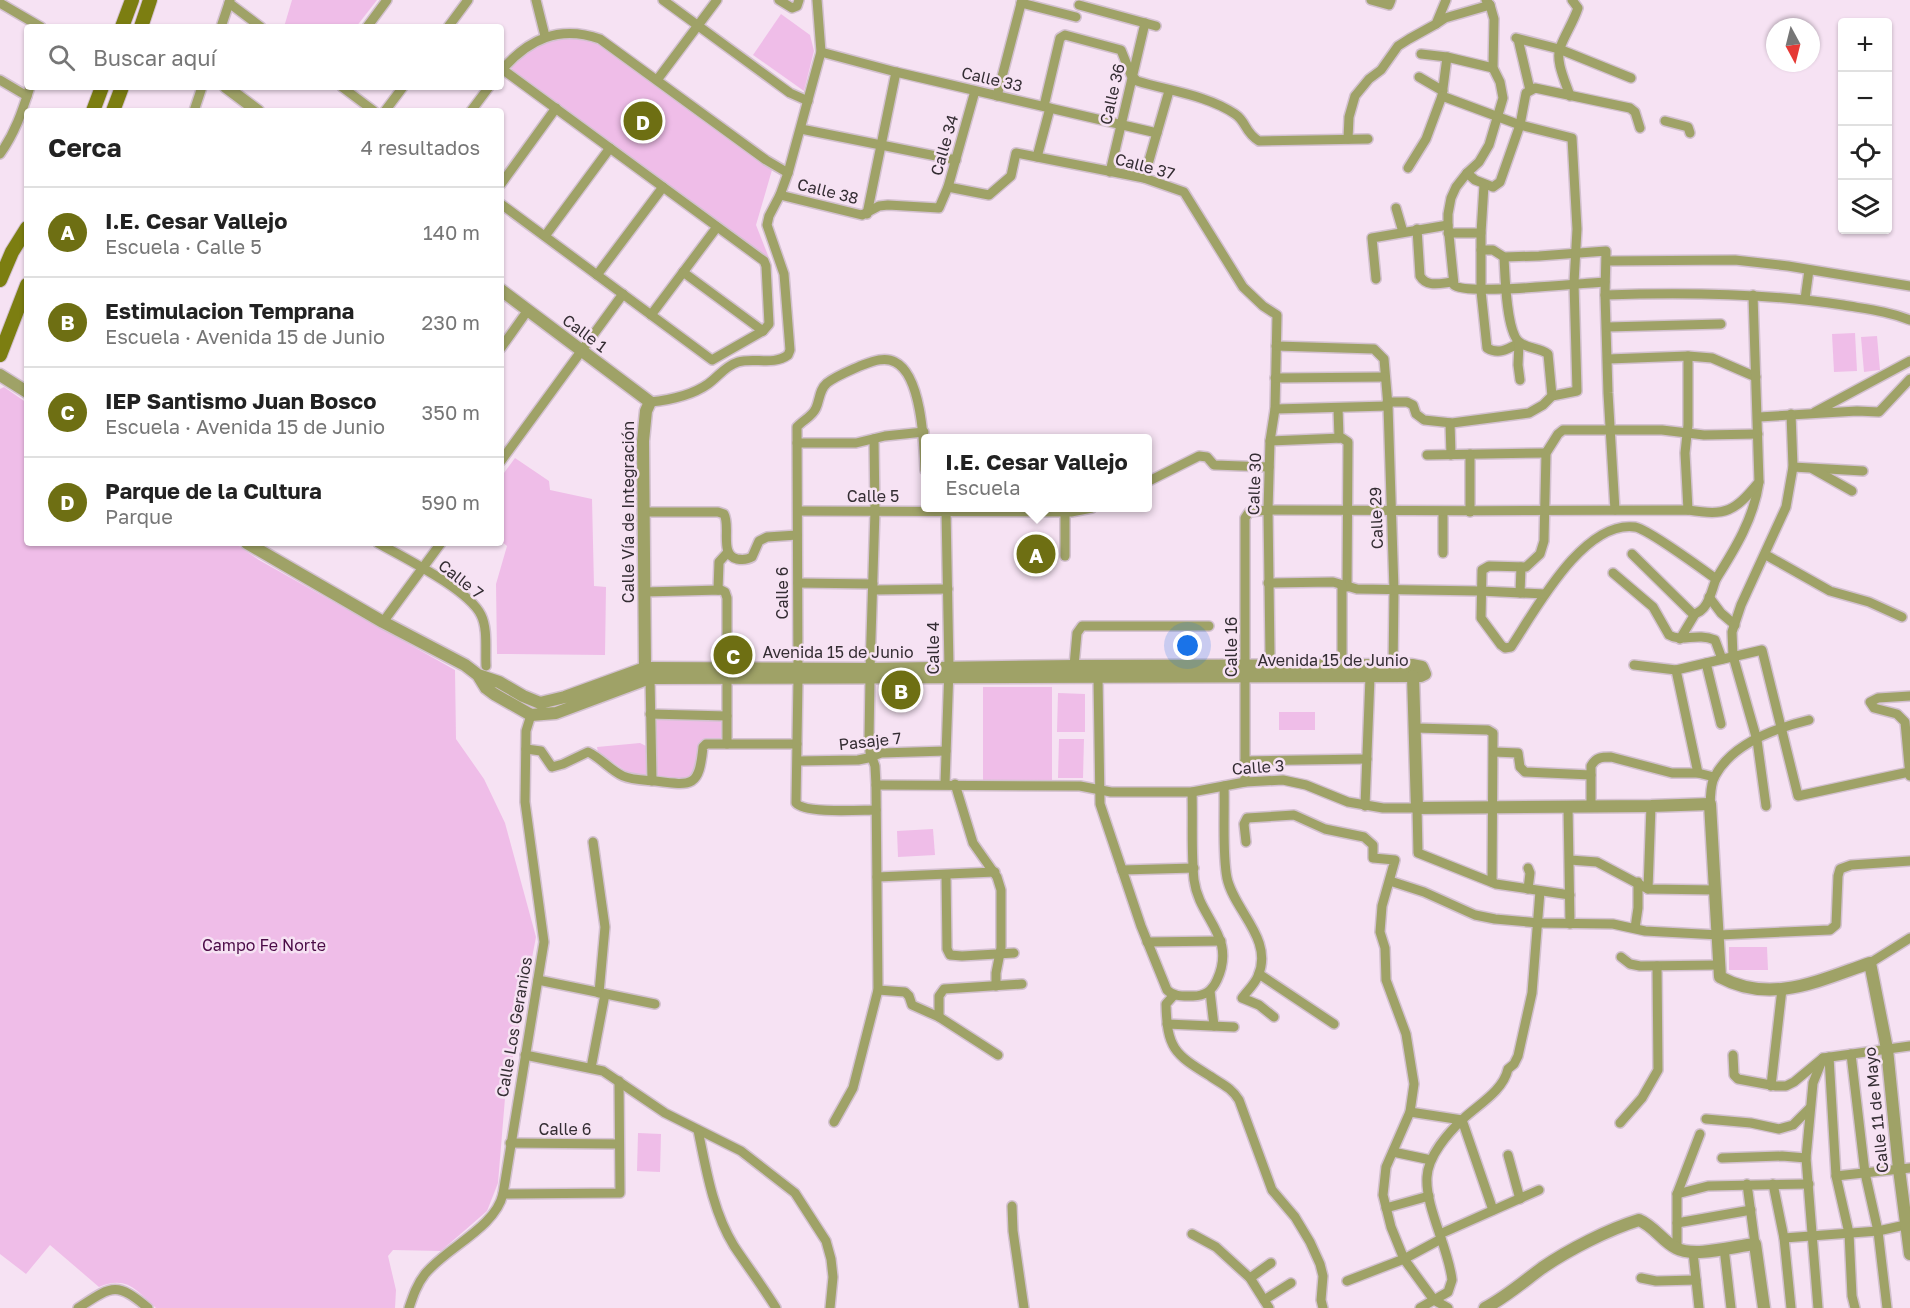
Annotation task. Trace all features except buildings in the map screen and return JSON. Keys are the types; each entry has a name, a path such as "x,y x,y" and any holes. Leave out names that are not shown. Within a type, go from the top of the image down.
{"main road":[{"path":"142,24 150,0"},
{"path":"123,24 130,1"},
{"path":"94,108 101,90"},
{"path":"114,108 121,90"},
{"path":"0,279 24,233"},
{"path":"0,355 24,293"}],"street":[{"path":"369,24 387,0"},
{"path":"450,24 468,0"},
{"path":"536,0 545,36"},
{"path":"663,0 790,93 808,101"},
{"path":"657,80 717,0"},
{"path":"779,0 792,8 797,6 799,0"},
{"name":"Calle Vía de Integración","path":"651,781 644,592 643,427 650,402 696,391 738,362 776,361 788,355 791,345 784,274 767,225 788,173 821,52 817,0"},
{"path":"1371,0 1389,5 1391,0"},
{"path":"1436,24 1446,0"},
{"path":"1569,96 1558,57 1559,49 1574,23 1578,8 1572,0"},
{"path":"222,24 229,1 257,24"},
{"path":"997,96 1022,1 1076,17"},
{"path":"1037,157 1047,107 1066,36 1076,17 1079,2 1156,26"},
{"path":"0,3 36,24"},
{"path":"1348,139 1349,117 1355,96 1369,79 1381,70 1398,46 1445,18 1488,3 1494,19 1493,68 1500,82 1503,98 1489,145 1479,162 1456,187 1451,198 1448,229 1453,282 1460,290 1481,291 1605,282"},
{"name":"Calle 36","path":"1110,171 1145,23"},
{"path":"504,68 531,43 545,36 577,34 600,39 766,160 788,173"},
{"path":"1066,36 1121,50 1131,75 1137,81 1212,101 1236,114 1243,121 1249,135 1259,141 1368,139"},
{"path":"1530,90 1517,38 1559,49 1631,78"},
{"name":"Calle 33","path":"821,52 896,72 1157,133"},
{"path":"1421,54 1447,57 1493,68"},
{"path":"1408,168 1426,139 1442,93 1447,57"},
{"path":"504,71 764,261 769,324 763,331 712,360 504,206"},
{"path":"867,214 896,72"},
{"path":"1275,409 1338,408 1407,402 1413,405 1416,414 1424,420 1450,423 1529,413 1543,405 1552,396 1577,391 1574,283 1576,229 1572,138 1520,125 1497,116 1442,93 1419,77"},
{"path":"0,80 24,89"},
{"path":"1467,173 1484,185 1493,187 1500,182 1520,125 1526,93 1534,88 1630,108 1635,112 1640,128"},
{"path":"195,108 201,90"},
{"path":"230,90 254,108"},
{"path":"346,90 370,108"},
{"path":"388,108 401,90"},
{"path":"473,108 487,90"},
{"path":"0,154 13,136 21,119 28,91"},
{"name":"Calle 34","path":"939,208 948,187 975,91"},
{"path":"1144,178 1168,91"},
{"path":"504,180 556,108"},
{"path":"1665,122 1688,127 1690,134"},
{"path":"801,129 956,160"},
{"path":"545,236 610,148"},
{"name":"Calle 37","path":"948,187 989,195 1011,176 1016,153 1144,178 1184,192 1243,287 1263,306 1277,315"},
{"path":"1484,185 1481,291 1487,348 1496,352 1520,343"},
{"path":"597,275 663,187"},
{"name":"Calle 38","path":"780,195 862,215 879,206 888,205 939,208"},
{"path":"1395,208 1403,232"},
{"path":"651,315 717,226"},
{"path":"1376,279 1372,238 1417,230 1448,229 1481,233"},
{"path":"1417,230 1422,280 1430,284 1453,282"},
{"path":"1481,250 1493,250 1504,256 1576,254 1606,250 1605,295 1615,510"},
{"path":"1504,256 1505,289 1513,334 1520,343 1541,349 1548,354 1552,396"},
{"path":"1607,261 1735,260 1910,286"},
{"path":"1805,299 1809,270"},
{"path":"683,272 763,331"},
{"name":"Calle 1","path":"504,292 650,402"},
{"path":"1605,295 1653,293 1753,295 1805,299 1893,313 1910,320"},
{"path":"504,457 623,294"},
{"path":"1680,639 1695,614 1706,607 1716,579 1736,547 1757,500 1759,417 1753,295"},
{"path":"504,344 528,310"},
{"name":"Calle 30","path":"1270,655 1268,510 1270,441 1275,409 1277,315"},
{"path":"1607,327 1721,324"},
{"path":"1520,343 1520,380"},
{"name":"Calle 29","path":"1276,346 1374,349 1384,359 1394,590 1393,671"},
{"path":"1608,359 1688,356 1712,358 1756,377"},
{"path":"1688,356 1688,425 1685,453 1688,510"},
{"name":"Calle 6","path":"876,810 814,809 800,807 796,803 798,761 797,427 816,410 825,384 876,360 888,360 899,364 909,379 916,397 924,432"},
{"path":"1813,413 1910,361"},
{"path":"0,375 24,390"},
{"path":"1275,378 1385,377"},
{"path":"1759,417 1879,412 1910,379"},
{"path":"1338,408 1338,438"},
{"path":"1766,806 1757,740 1733,656 1732,632 1786,507 1793,467 1791,414"},
{"path":"1450,423 1451,455"},
{"path":"1716,579 1643,530 1625,527 1592,541 1551,584 1511,647 1505,648 1480,618 1482,570 1526,567 1540,554 1544,541 1546,510 1546,453 1563,430 1662,430 1704,435 1758,434"},
{"path":"797,442 856,443 924,432"},
{"path":"1270,441 1338,438 1344,439 1348,445 1348,511 1342,655"},
{"path":"834,1122 852,1088 878,990 876,785 875,766 871,757 869,739 875,511 874,439"},
{"path":"1427,455 1546,453"},
{"path":"1470,454 1470,512"},
{"path":"1152,480 1202,455 1214,465 1269,467"},
{"path":"1793,467 1863,471"},
{"path":"1811,468 1852,491"},
{"path":"1268,510 1470,512 1688,510 1708,513 1733,509 1759,482"},
{"name":"Calle 5","path":"798,511 921,509"},
{"name":"Calle 16","path":"1245,782 1245,518 1249,512 1268,510"},
{"path":"643,512 722,512 726,516 728,552 738,559 749,559 755,554 759,541 767,537 797,535"},
{"name":"Calle 4","path":"946,512 949,673 946,751 950,784 973,843 994,872"},
{"path":"1065,512 1065,556"},
{"path":"1443,512 1443,553"},
{"name":"Avenida 15 de Junio","path":"252,546 383,622 465,665 482,670 535,702 544,703 647,673 949,673 1074,666 1370,677 1412,665 1424,669 1425,674 1413,676 1415,728"},
{"name":"Calle 7","path":"383,546 423,568 475,605 484,626 482,670"},
{"path":"383,622 439,546"},
{"path":"718,590 719,562 728,552"},
{"path":"1632,554 1685,607 1695,614"},
{"path":"1766,555 1830,591 1869,602 1902,617"},
{"path":"1520,593 1521,567"},
{"path":"1613,573 1653,607 1669,635 1680,639 1704,635 1715,640 1722,659"},
{"path":"1268,583 1328,582 1344,586 1394,590 1545,594"},
{"path":"798,583 948,589"},
{"path":"644,592 718,590 725,592 727,598 727,744"},
{"path":"1709,597 1734,625"},
{"path":"1074,666 1077,633 1082,626 1209,626"},
{"path":"1634,665 1676,670 1762,650 1798,796 1910,774 1905,722 1897,714 1874,708 1870,702 1910,696"},
{"path":"1706,663 1721,724"},
{"name":"Avenida 15 de Junio","path":"482,670 486,688 531,715 556,713 647,673"},
{"path":"1676,670 1698,773"},
{"name":"Avenida 15 de Junio","path":"949,673 1098,678 1246,672 1393,671"},
{"path":"1365,806 1370,677"},
{"path":"1098,678 1098,789 1102,811 1165,987 1174,995 1198,996 1210,991 1217,981 1223,960 1221,941 1196,887 1192,792"},
{"path":"650,714 727,716"},
{"name":"Calle Los Geranios","path":"409,1308 414,1293 425,1274 496,1212 503,1194 544,942 525,802 526,731 531,715"},
{"path":"1809,720 1782,727 1736,752 1714,777 1710,804 1720,977 1734,984 1761,990 1791,989 1870,963 1910,938"},
{"path":"1492,882 1493,733 1488,730 1415,728 1418,853 1492,882 1570,896"},
{"path":"526,749 542,751 550,764 557,767 588,752 596,755 622,776 683,785 693,781 701,769 703,747 706,744 797,744"},
{"name":"Pasaje 7","path":"798,761 858,760 880,753 946,751"},
{"path":"1494,752 1518,753 1520,767 1525,772 1591,775"},
{"path":"1591,807 1591,766 1594,760 1601,757 1611,757 1672,773 1698,773 1714,777"},
{"path":"1245,761 1367,759"},
{"name":"Calle 3","path":"876,785 1080,786 1111,792 1192,792 1245,782 1283,780 1295,782 1337,799 1383,808 1710,804"},
{"path":"1224,786 1227,878 1230,890 1255,931 1260,947 1259,974 1242,998 1259,1005 1274,1017"},
{"path":"1648,889 1651,806"},
{"path":"1568,807 1570,924"},
{"path":"1246,842 1244,824 1247,818 1294,815 1325,829 1364,837 1373,845 1373,858 1395,860 1382,906 1380,932 1385,948 1386,980 1406,1034 1414,1084 1410,1112 1386,1167 1383,1195 1404,1259 1434,1300 1448,1308"},
{"path":"591,1068 602,994 605,927 593,842"},
{"path":"1570,860 1597,862 1648,889 1715,890"},
{"path":"1390,880 1424,892 1475,915 1539,923 1613,924 1719,935 1830,930 1836,925 1840,869 1851,865 1910,861"},
{"path":"1122,870 1194,868"},
{"path":"1528,868 1530,873 1528,889"},
{"path":"877,877 994,872 1001,890 1000,954 996,986"},
{"path":"946,875 948,952 952,956 962,957 1014,953"},
{"path":"1635,928 1638,882"},
{"path":"1420,1308 1448,1292 1452,1280 1429,1196 1427,1175 1431,1160 1462,1120 1506,1080 1508,1069 1518,1056 1532,993 1540,891"},
{"path":"1147,942 1221,941"},
{"path":"1621,957 1630,964 1719,965"},
{"name":"Calle 11 de Mayo","path":"1870,963 1887,1049 1904,1168 1910,1254"},
{"path":"1620,1123 1642,1098 1658,1070 1657,966"},
{"path":"1259,974 1334,1024"},
{"path":"538,980 655,1005"},
{"path":"939,1017 939,996 944,988 1022,984"},
{"path":"1772,1086 1782,989"},
{"path":"878,990 905,992 912,1005 939,1017 998,1055"},
{"path":"1210,991 1214,1026"},
{"path":"1174,995 1166,1004 1167,1024 1176,1053 1210,1077 1229,1087 1239,1100 1272,1190 1299,1223 1320,1264 1323,1276 1321,1300 1323,1308"},
{"path":"1167,1024 1234,1028"},
{"path":"1733,1055 1734,1075 1738,1079 1772,1086 1786,1086 1826,1057 1910,1046"},
{"path":"525,1054 603,1071 640,1098 741,1151 795,1193 826,1241 833,1277 830,1308"},
{"path":"1851,1054 1865,1173 1878,1231 1887,1308"},
{"path":"1818,1308 1806,1158 1813,1083 1826,1057"},
{"path":"1826,1057 1836,1176 1849,1233 1852,1296 1855,1308"},
{"path":"503,1194 620,1193 619,1081"},
{"path":"1706,1119 1751,1123 1779,1129 1793,1125 1810,1108"},
{"path":"1410,1112 1462,1120"},
{"path":"1462,1120 1493,1210"},
{"path":"698,1130 708,1178 725,1226 734,1245 776,1308"},
{"path":"1677,1249 1677,1194 1700,1134"},
{"name":"Calle 6","path":"510,1143 619,1144"},
{"path":"1393,1152 1431,1160"},
{"path":"1508,1155 1521,1199"},
{"path":"1722,1158 1782,1156 1806,1158"},
{"path":"1836,1176 1904,1168"},
{"path":"1773,1184 1784,1238 1791,1308"},
{"path":"1677,1194 1708,1186 1809,1184"},
{"path":"1747,1185 1764,1308"},
{"path":"1347,1281 1404,1259 1493,1210 1539,1190"},
{"path":"1386,1208 1429,1196"},
{"path":"1012,1206 1013,1231 1024,1308"},
{"path":"1677,1223 1751,1210"},
{"path":"1485,1308 1499,1301 1544,1266 1594,1239 1639,1220 1649,1224 1677,1249 1693,1252 1755,1244"},
{"path":"1784,1238 1878,1231 1908,1224"},
{"path":"1192,1234 1216,1247 1250,1278 1267,1304 1292,1283"},
{"path":"1724,1248 1731,1308"},
{"path":"1693,1252 1699,1308"},
{"path":"1250,1278 1271,1263"},
{"path":"1641,1278 1668,1282 1696,1280"},
{"path":"78,1308 106,1291 119,1289 131,1293 148,1308"}],"green space":[{"path":"292,0 377,0 358,24 285,24"},
{"path":"781,14 810,35 814,51 804,91 753,55"},
{"path":"558,38 582,38 603,44 772,170 756,225 771,263 512,70 512,64 532,47"},
{"path":"1855,333 1857,371 1834,372 1832,334"},
{"path":"1877,336 1880,370 1864,372 1861,337"},
{"name":"Campo Fe Norte","path":"4,387 24,401 24,546 239,546 259,560 455,670 456,739 484,779 505,823 536,937 505,1098 498,1183 487,1211 441,1251 393,1250 388,1256 396,1290 395,1308 156,1308 137,1291 125,1284 117,1283 99,1287 50,1245 26,1274 0,1254 0,389"},
{"path":"515,458 549,481 550,490 592,499 594,586 606,587 605,655 497,654 496,584 507,546 504,544 504,473"},
{"path":"983,687 1052,687 1052,785 983,783"},
{"path":"1058,693 1085,694 1085,732 1057,732"},
{"path":"1279,712 1315,712 1315,730 1279,730"},
{"path":"655,717 723,720 722,742 701,741 700,768 687,782 655,778 653,720"},
{"path":"1059,739 1084,739 1083,778 1058,778"},
{"path":"640,743 646,746 647,776 634,777 598,752 597,747"},
{"path":"933,829 935,855 898,857 897,831"},
{"path":"1729,947 1767,947 1768,970 1729,970"},
{"path":"638,1133 661,1134 660,1172 637,1171"}],"place":[{"name":"Parque de la Cultura","path":"643,121"},
{"name":"I.E. Cesar Vallejo","path":"1036,554"},
{"name":"IEP Santismo Juan Bosco","path":"733,655"},
{"name":"Estimulacion Temprana","path":"901,690"}]}
